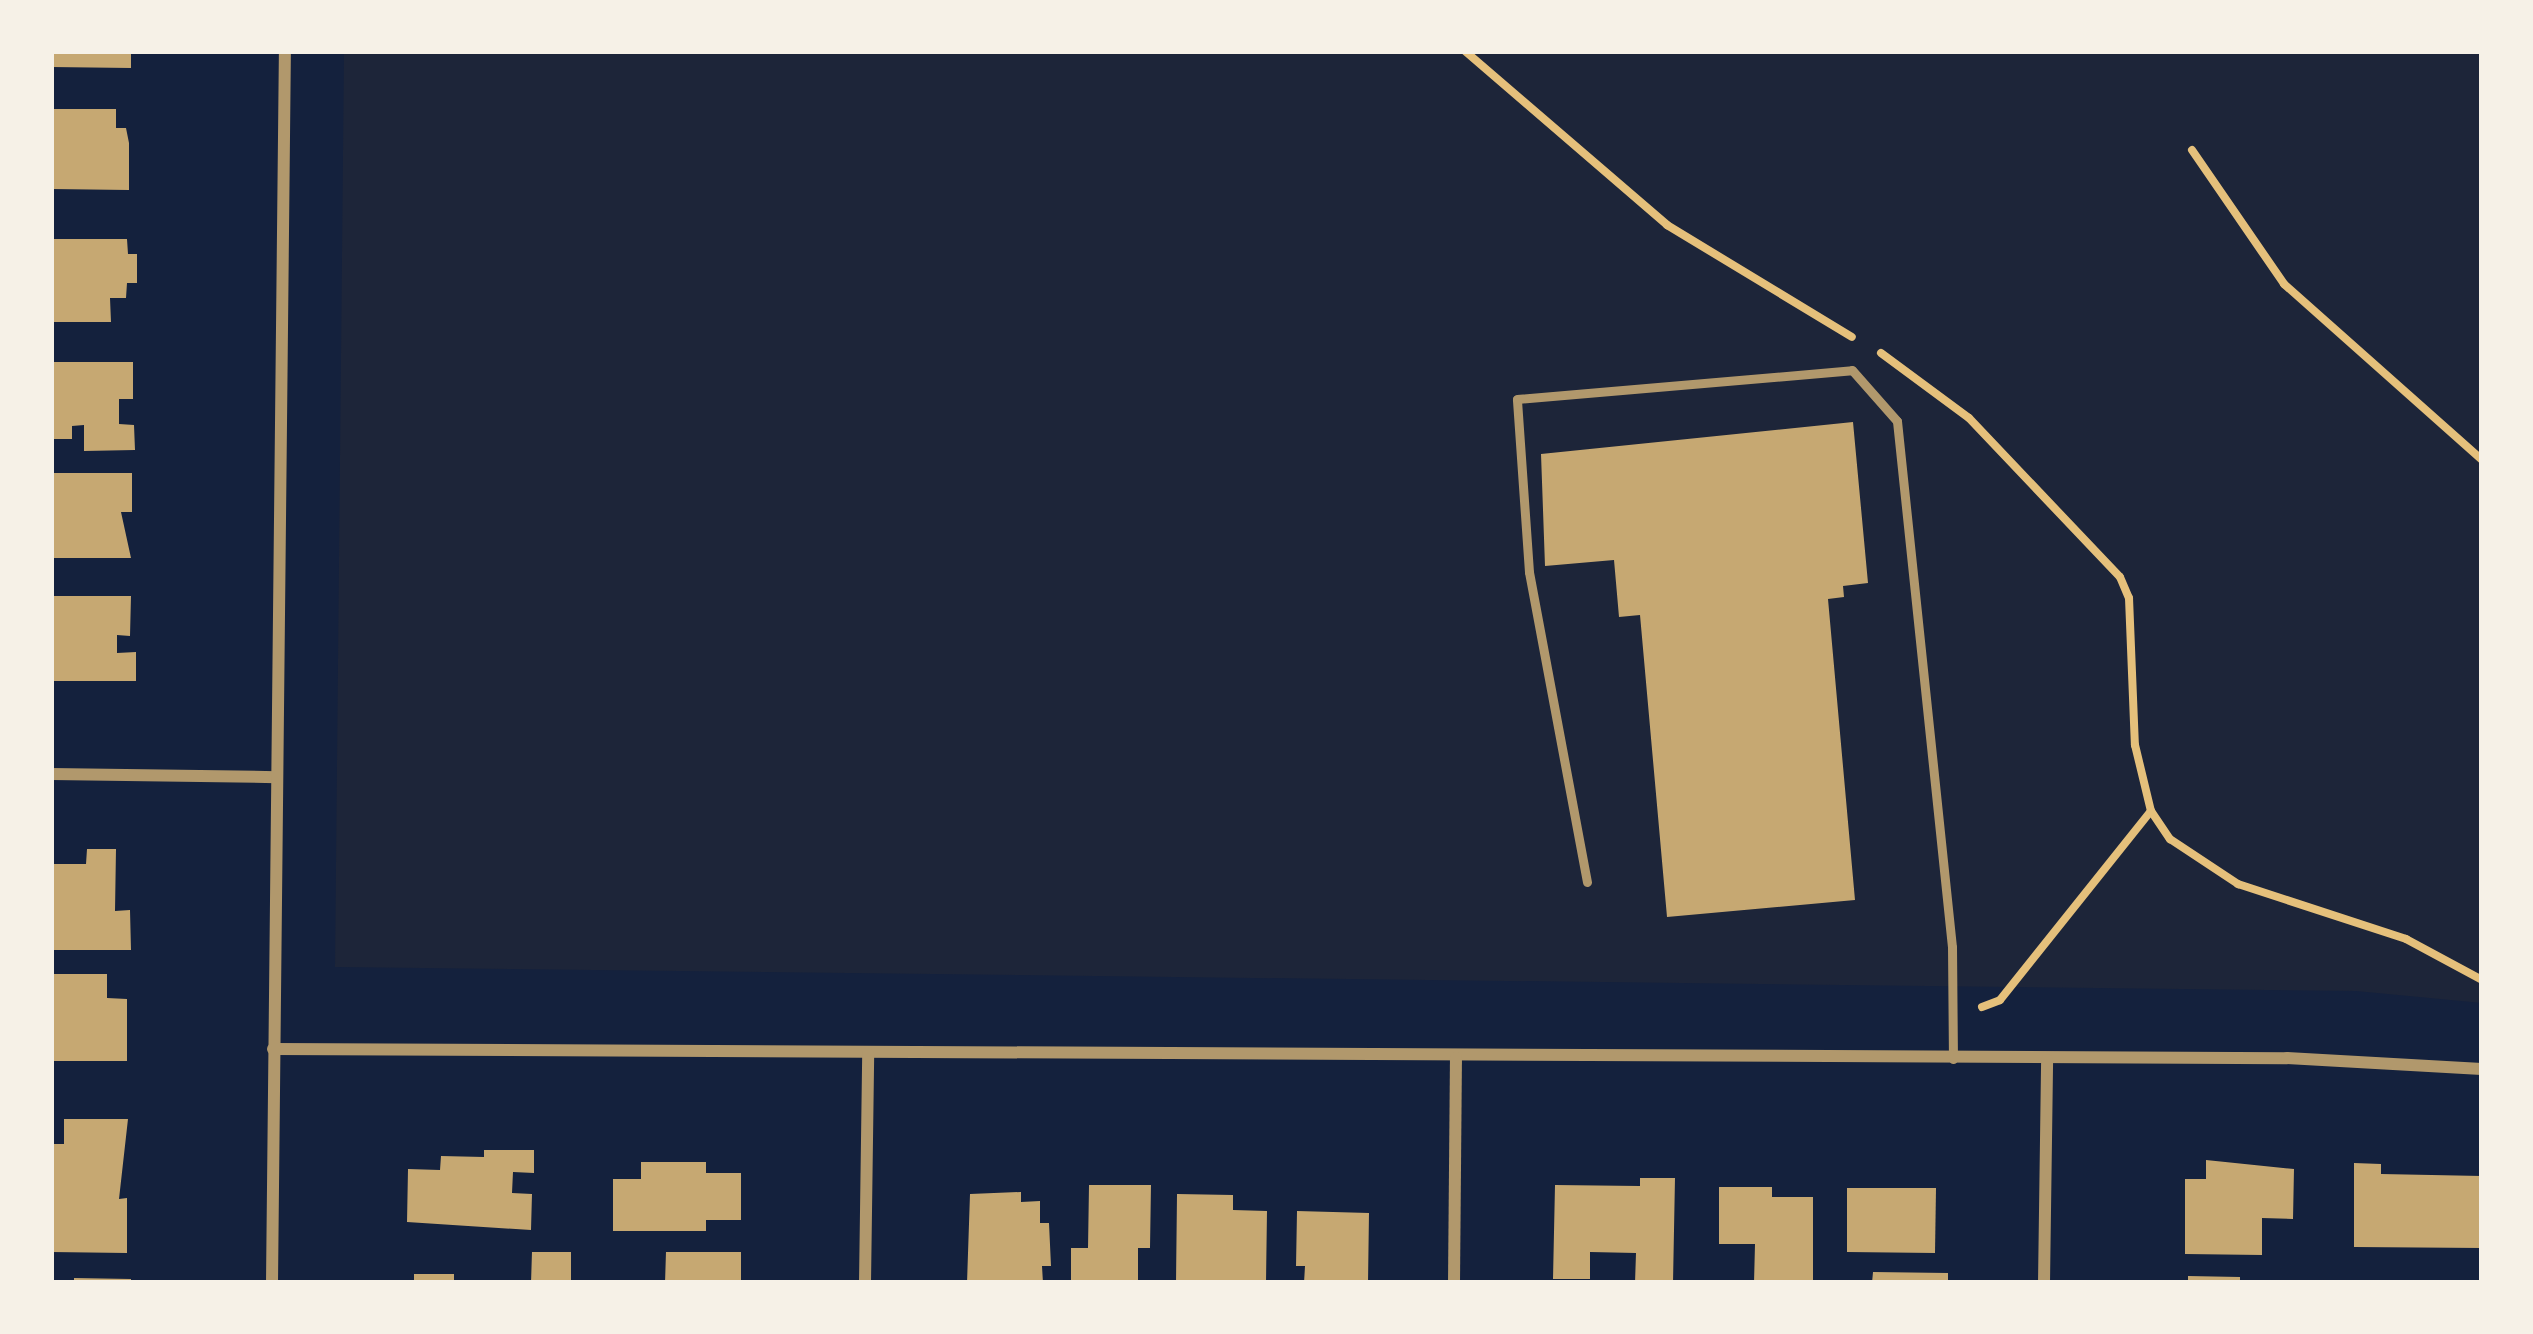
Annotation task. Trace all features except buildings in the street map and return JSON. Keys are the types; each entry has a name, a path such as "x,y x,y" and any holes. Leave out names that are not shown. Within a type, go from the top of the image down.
{"street":[{"path":"272,1283 285,51"},
{"path":"51,775 277,777"},
{"path":"273,1049 2357,1059 2482,1069"},
{"path":"865,1283 868,1054"},
{"path":"1454,1283 1456,1058"},
{"path":"2044,1283 2047,1060"}],"lane":[{"path":"1587,882 1529,572 1517,399 1852,370 1897,421 1952,946 1953,1059"}],"path":[{"path":"2192,150 2284,284 2482,460"},
{"path":"1980,1060 1982,1007 2000,1000 2152,811 2170,839 2238,884 2406,939 2482,980"}],"shaded area":[{"path":"344,51 2482,51 2482,1003 2356,991 335,967"}]}
